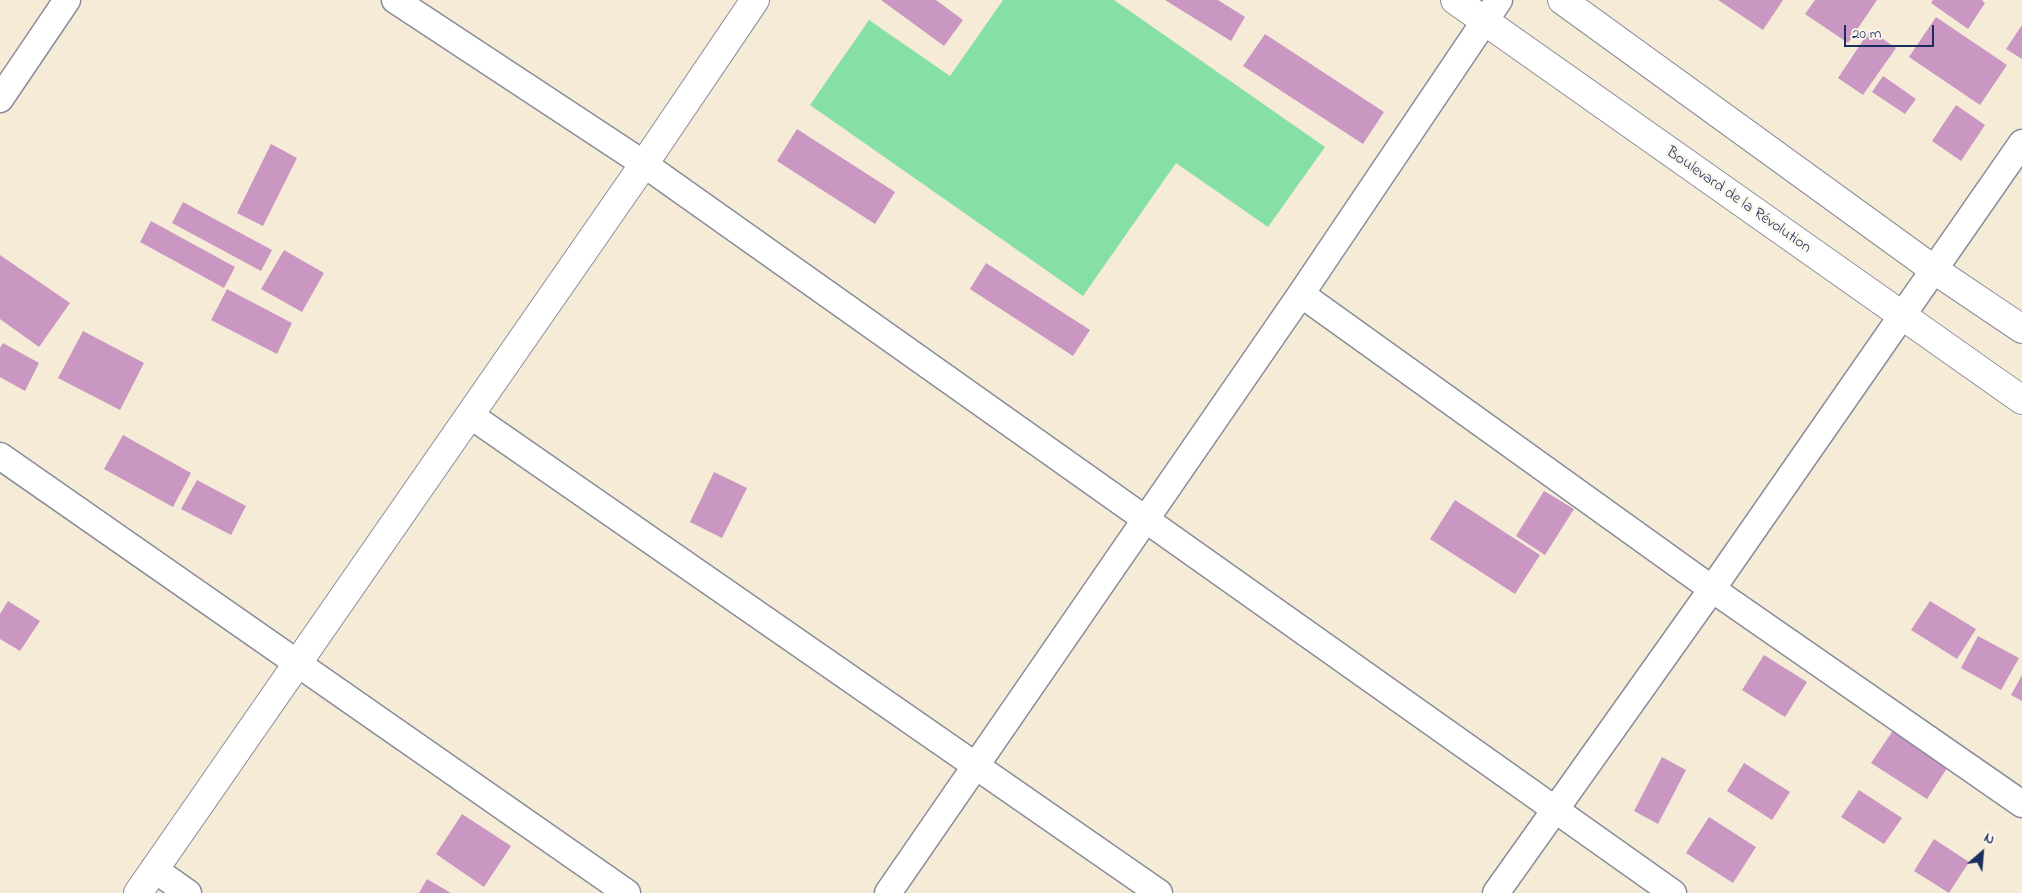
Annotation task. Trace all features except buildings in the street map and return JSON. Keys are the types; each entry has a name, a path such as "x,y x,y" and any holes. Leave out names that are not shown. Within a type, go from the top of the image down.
{"main road":[{"path":"138,893 644,164 755,0"},
{"name":"Boulevard de la Révolution","path":"1455,0 1492,10 1901,316 2022,400"},
{"path":"1562,0 1933,269 2022,329"}],"street":[{"path":"0,99 67,0"},
{"path":"395,0 644,164 1673,893"},
{"path":"888,893 974,765 1301,294 1492,10"},
{"path":"1496,893 1712,589 2022,143"},
{"path":"1301,294 1712,589 2022,804"},
{"path":"470,415 1159,893"},
{"path":"0,456 627,893"},
{"path":"154,870 188,893"}],"green space":[{"path":"1003,0 1114,0 1325,147 1268,227 1176,163 1083,296 810,105 869,20 950,76"}]}
